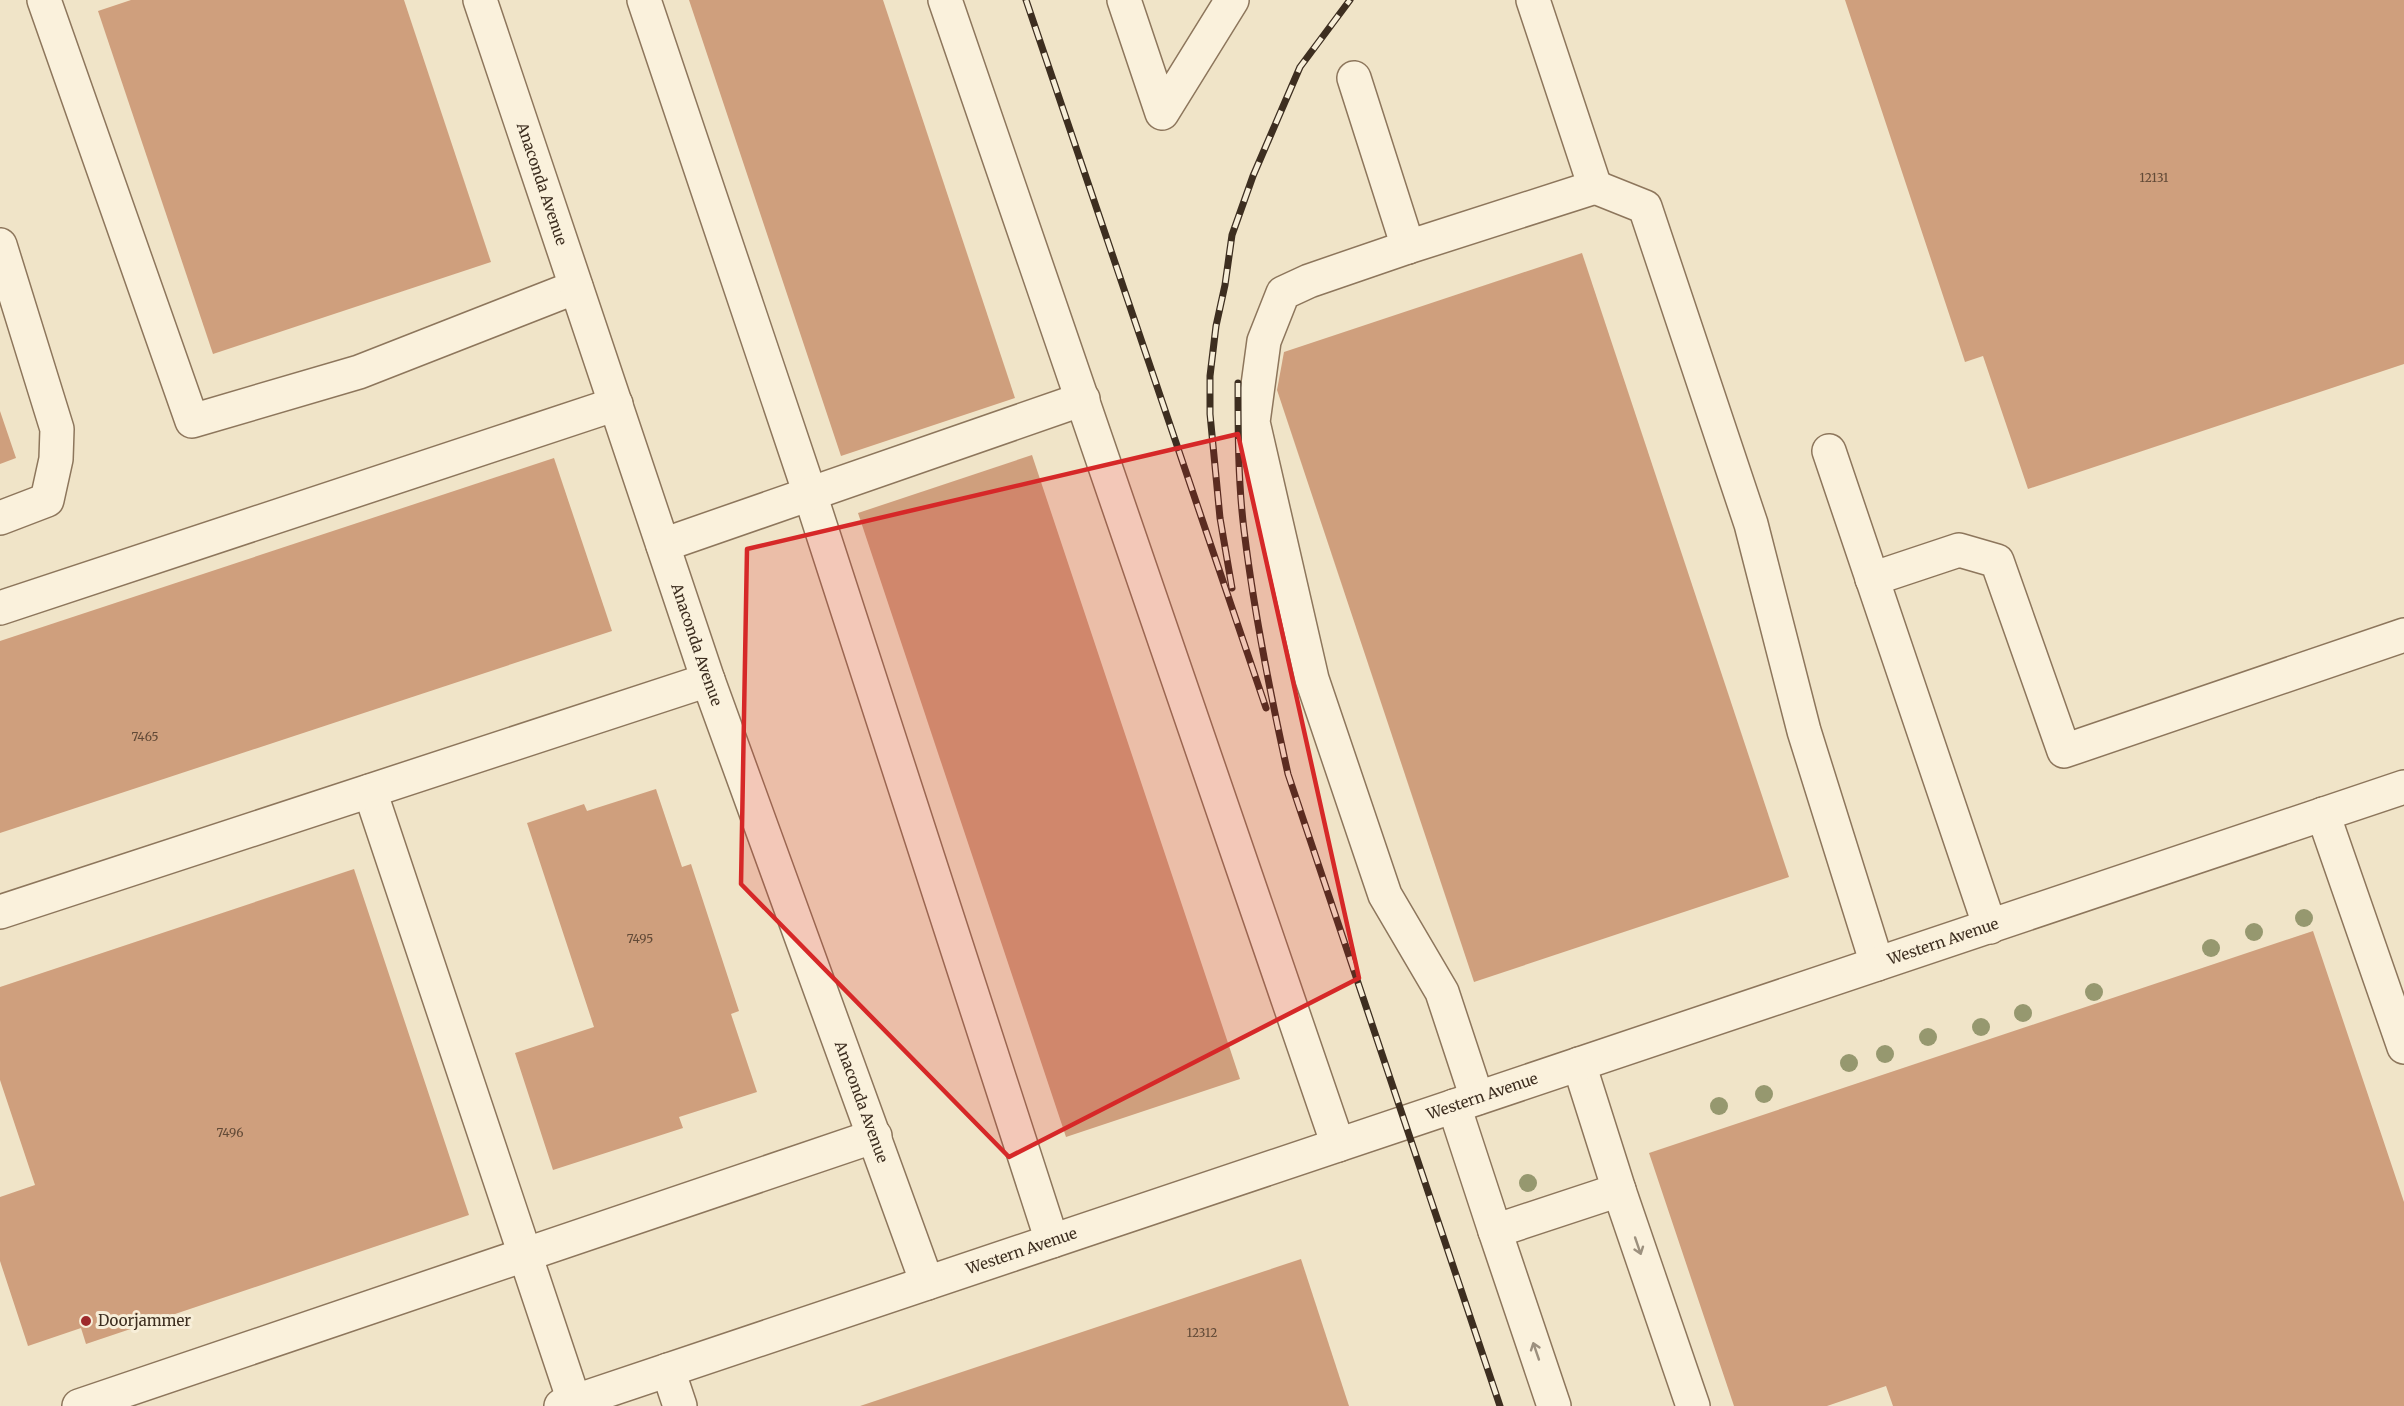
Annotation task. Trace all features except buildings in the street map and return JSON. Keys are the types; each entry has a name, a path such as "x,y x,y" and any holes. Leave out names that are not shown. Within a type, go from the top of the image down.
{"street":[{"path":"44,0 192,421 359,372 576,287"},
{"name":"Anaconda Avenue","path":"480,0 708,680 927,1283"},
{"path":"644,0 810,494 1052,1241"},
{"path":"945,0 1338,1145"},
{"path":"1124,0 1162,113 1232,0"},
{"path":"1533,0 1595,187"},
{"path":"1354,78 1408,247"},
{"path":"1554,1406 1495,1231 1442,992 1385,895 1316,690 1253,422 1264,341 1282,293 1309,281 1408,247 1595,187 1645,207 1751,524 1804,731 1877,964"},
{"path":"0,245 57,429 56,459 47,500 0,518"},
{"path":"663,545 1083,399"},
{"path":"0,608 616,404"},
{"path":"1829,451 1990,927"},
{"path":"1872,579 1959,550 1996,561 2064,751 2404,635"},
{"path":"0,912 708,680"},
{"name":"Western Avenue","path":"568,1404 2404,787"},
{"path":"370,791 525,1253 568,1404"},
{"path":"2323,814 2404,1047"},
{"path":"1579,1064 1619,1190 1693,1406"},
{"path":"78,1406 875,1136"},
{"path":"1495,1231 1619,1190"},
{"path":"668,1370 680,1406"}],"highlighted area":[{"path":"1238,434 1359,978 1009,1157 741,884 747,549"}],"railway":[{"path":"1026,0 1266,708"},
{"path":"1232,588 1220,518 1210,414 1210,376 1216,326 1232,235 1253,176 1300,67 1350,0"},
{"path":"1238,383 1239,475 1244,530 1263,652 1288,774 1500,1406"}],"place":[{"name":"Doorjammer","path":"86,1321"}]}
